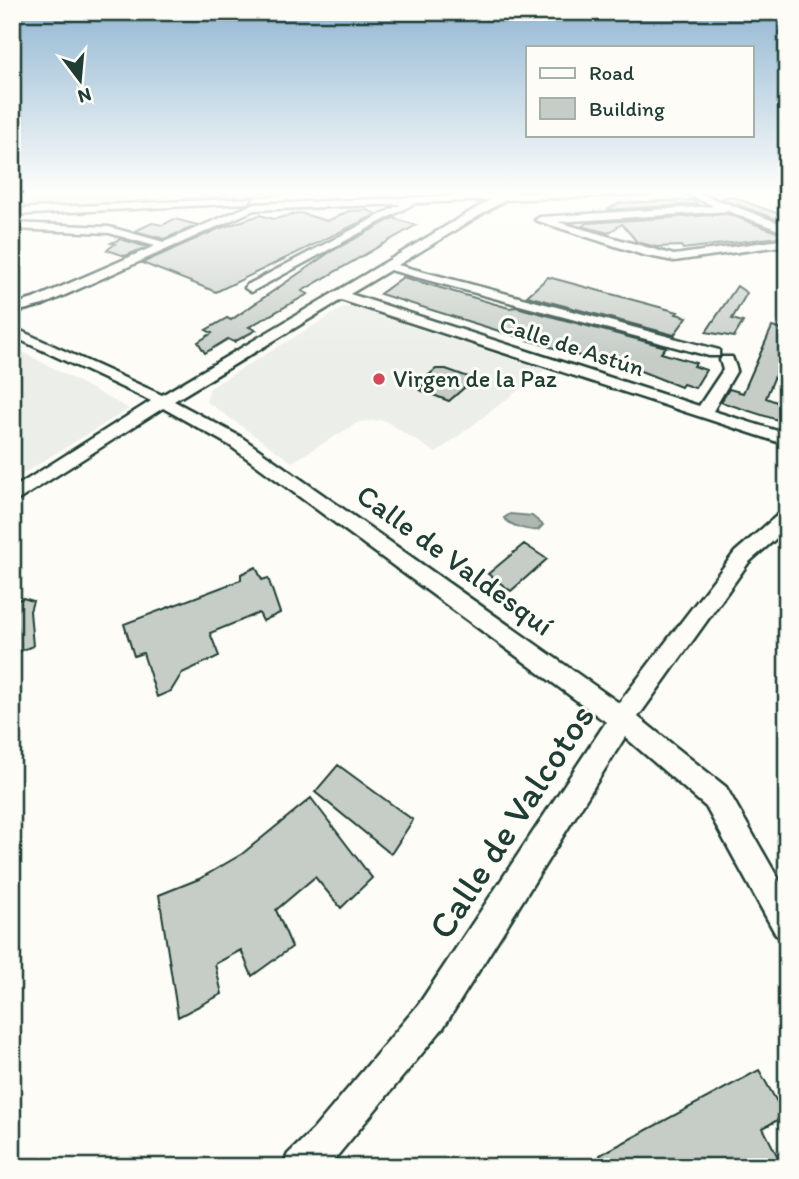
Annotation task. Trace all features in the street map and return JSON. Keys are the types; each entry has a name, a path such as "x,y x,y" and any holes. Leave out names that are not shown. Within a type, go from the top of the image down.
{"street":[{"path":"12,329 24,316 15,309 167,246"},
{"path":"251,288 330,246"},
{"path":"12,498 163,401 423,246"},
{"path":"624,246 674,258 759,246"},
{"path":"390,266 720,357 730,370 703,413"},
{"name":"Calle de Astún","path":"342,296 787,440"},
{"name":"Calle de Valdesquí","path":"12,329 163,401 235,441 622,719 716,797 787,924"},
{"name":"Calle de Valcotos","path":"301,1167 326,1143 431,1016 622,719 742,557 787,518"}],"shaded area":[{"name":"Virgen de la Paz","path":"344,307 545,370 436,453 384,420 359,422 292,462 206,401 210,388"},
{"path":"12,346 129,409 12,480"},
{"path":"510,514 532,516 543,525 538,530 520,527 504,518"}],"building":[{"path":"112,246 147,247 125,256 107,250"},
{"path":"180,246 311,246 216,292 142,263"},
{"path":"341,246 380,246 302,291 308,294 249,327 256,330 234,342 228,339 205,353 198,342 212,333 206,330 227,318 231,320"},
{"path":"681,246 707,246 683,249"},
{"path":"403,277 509,308 516,307 666,347 661,353 696,363 694,366 706,370 695,388 683,384 681,387 638,370 589,355 586,358 380,294"},
{"path":"548,277 678,312 676,314 687,317 674,335 527,296"},
{"path":"737,286 747,293 732,319 743,322 734,337 706,332"},
{"path":"772,327 787,331 787,346 766,398 787,406 787,423 721,402 729,389 743,393"},
{"path":"436,369 446,369 474,379 449,401 420,390 424,386 418,384"},
{"path":"524,544 547,559 511,591 488,574"},
{"path":"256,567 262,580 268,578 280,613 263,621 259,613 210,633 219,656 182,673 171,691 157,697 143,653 134,656 124,624 241,580 241,574"},
{"path":"23,598 33,601 30,611 33,646 12,654 12,602"},
{"path":"338,765 413,820 391,854 315,792"},
{"path":"311,798 372,878 341,908 315,877 276,910 292,947 252,976 241,950 215,964 222,994 178,1017 159,895 199,879 242,854"},
{"path":"759,1070 785,1116 763,1128 783,1167 605,1167 600,1155"}],"place":[{"name":"Virgen de la Paz","path":"379,379"}]}
